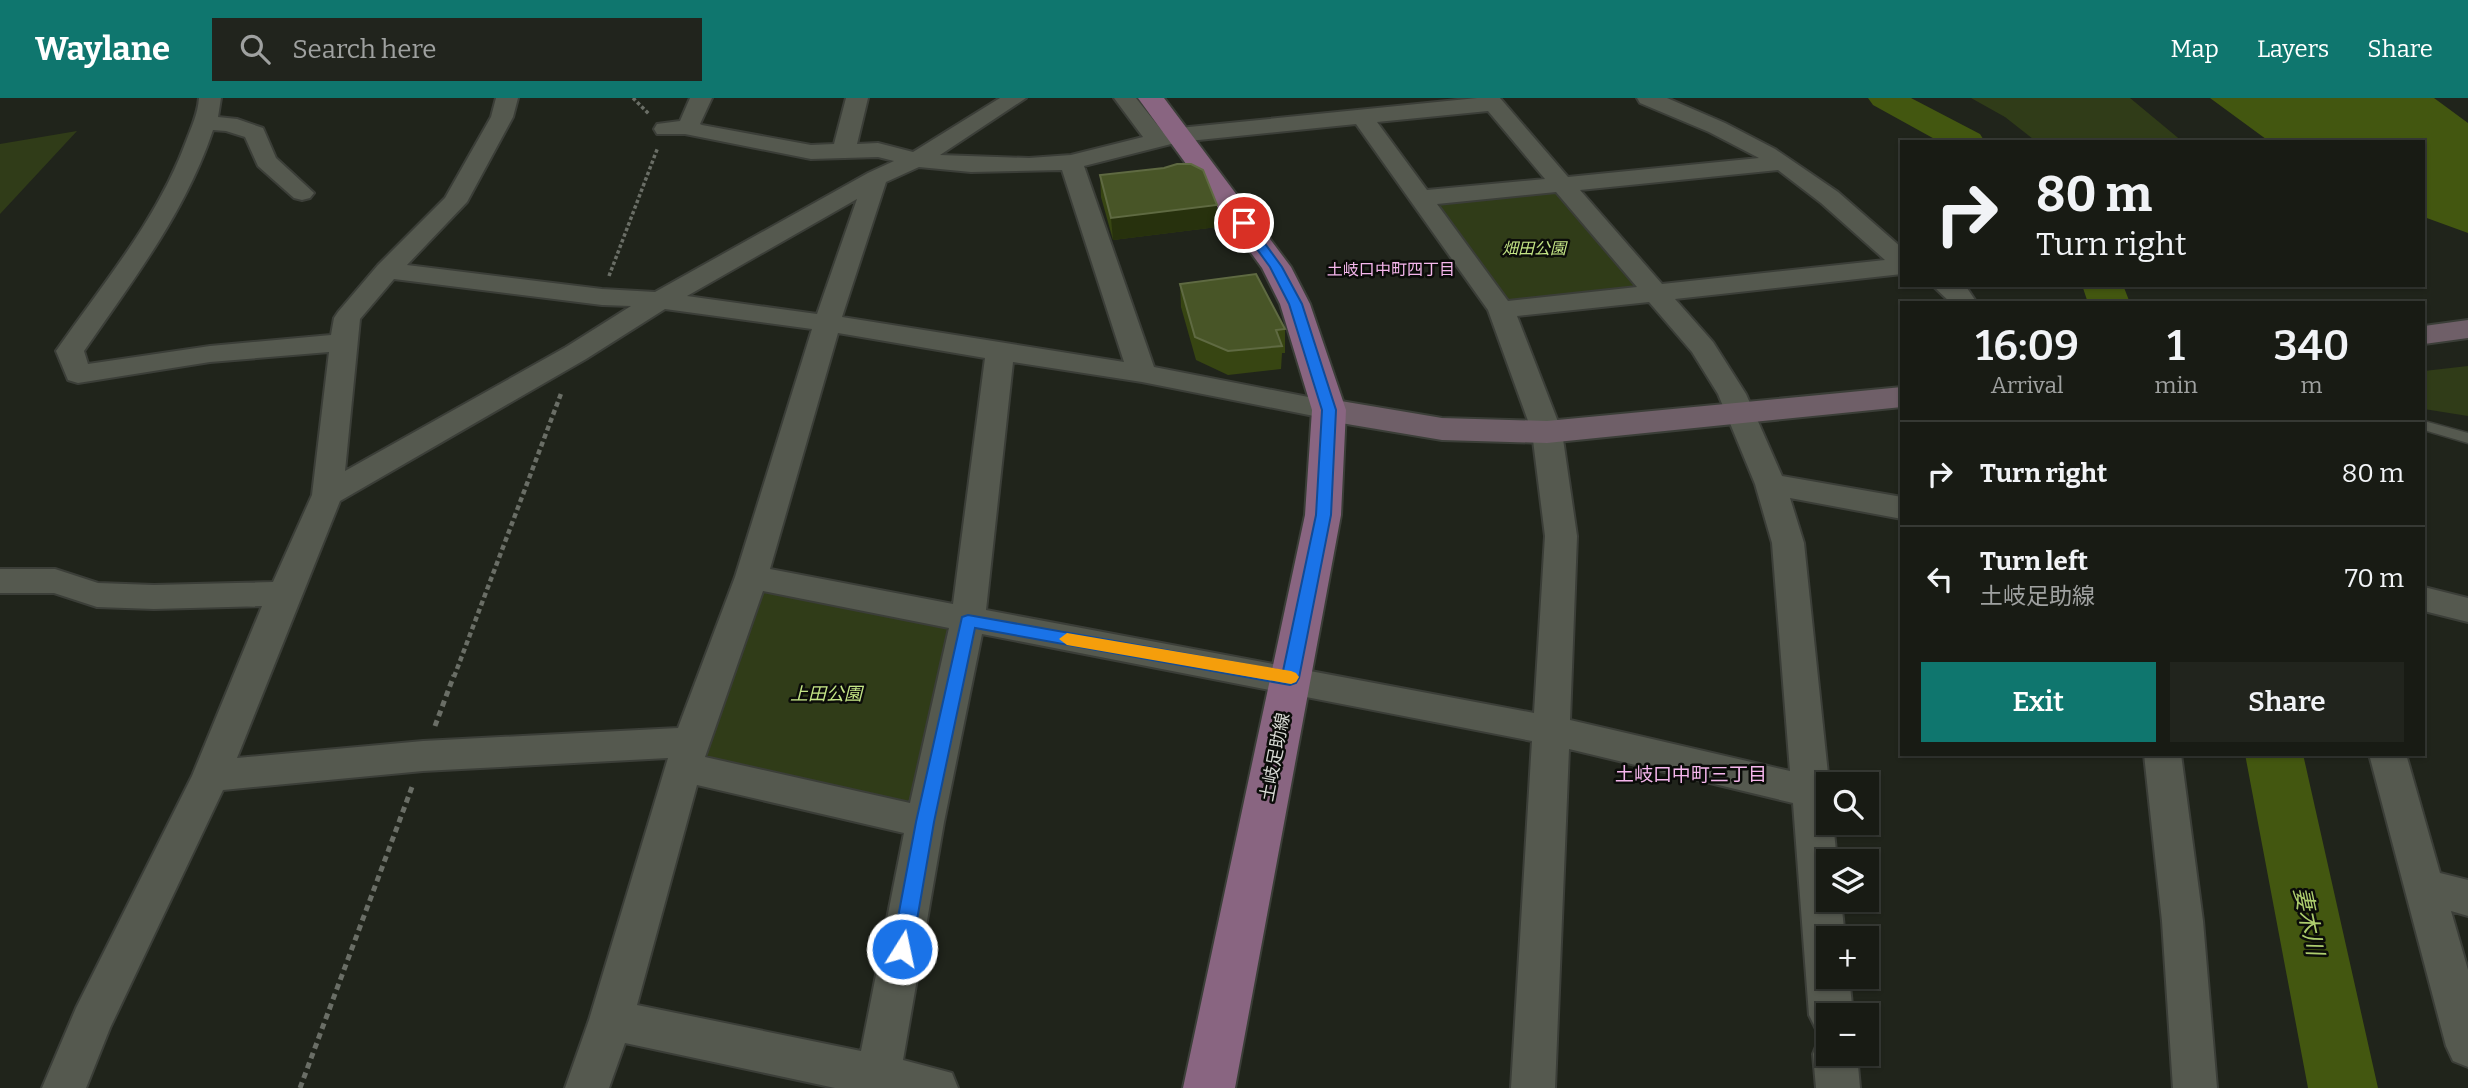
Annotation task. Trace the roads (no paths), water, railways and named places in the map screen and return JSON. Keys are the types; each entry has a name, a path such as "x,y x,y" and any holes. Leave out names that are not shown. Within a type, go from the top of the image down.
{"main road":[{"name":"土岐足助線","path":"1151,98 1167,137 1276,267 1296,304 1329,410 1324,515 1209,1088"}],"street":[{"path":"64,1088 91,1022 211,776 327,495 347,318 387,270 455,202 502,117 507,98"},
{"path":"688,127 701,98"},
{"path":"843,152 857,98"},
{"path":"327,495 576,353 660,300 876,178 916,160 1015,98"},
{"path":"1125,98 1167,137"},
{"path":"1648,98 1702,121 1783,163 1842,208 1900,262"},
{"path":"665,129 688,127 696,131 811,152 878,150 916,160 1000,166 1071,162 1167,137 1275,116 1362,117 1491,101 1703,348 1732,394 1770,484 1787,543 1830,1003"},
{"path":"302,193 266,160 255,134 229,124 207,110 193,162 170,202 70,351 78,374 188,355 282,345 343,343"},
{"path":"1362,117 1502,310 1547,432 1561,536 1532,1088"},
{"path":"1071,162 1142,373"},
{"path":"1421,198 1783,163"},
{"path":"587,1088 611,1020 688,754 751,577 827,323 876,178"},
{"path":"1502,310 1900,264"},
{"path":"387,270 602,297 660,300 827,323 1142,373 1442,429 1547,432 1900,397"},
{"path":"1925,287 1936,301"},
{"path":"1949,287 1956,291 1963,301"},
{"path":"2425,335 2468,329"},
{"path":"877,1082 925,822 968,621 1000,352"},
{"path":"1770,484 1900,508"},
{"path":"751,577 968,621 1290,678 1552,731 1811,792"},
{"path":"0,581 55,581 97,595 155,597 284,594"},
{"path":"2425,599 2468,610"},
{"path":"211,776 423,757 688,754 925,822"},
{"path":"2162,756 2192,1029 2195,1088"},
{"path":"2388,756 2468,1046"},
{"path":"2426,887 2468,898"},
{"path":"611,1020 877,1082 936,1088"},
{"path":"1836,1066 1838,1088"}],"lane":[{"path":"2425,425 2468,438"}],"waterway":[{"name":"妻木川","path":"1885,98 1963,140"},
{"name":"妻木川","path":"2103,287 2108,301"},
{"name":"妻木川","path":"2274,756 2343,1088"}],"district":[{"name":"土岐口中町四丁目","path":"1391,269"},
{"name":"土岐口中町三丁目","path":"1691,774"}],"park label":[{"name":"畑田公園","path":"1534,248"},
{"name":"上田公園","path":"826,694"}]}
